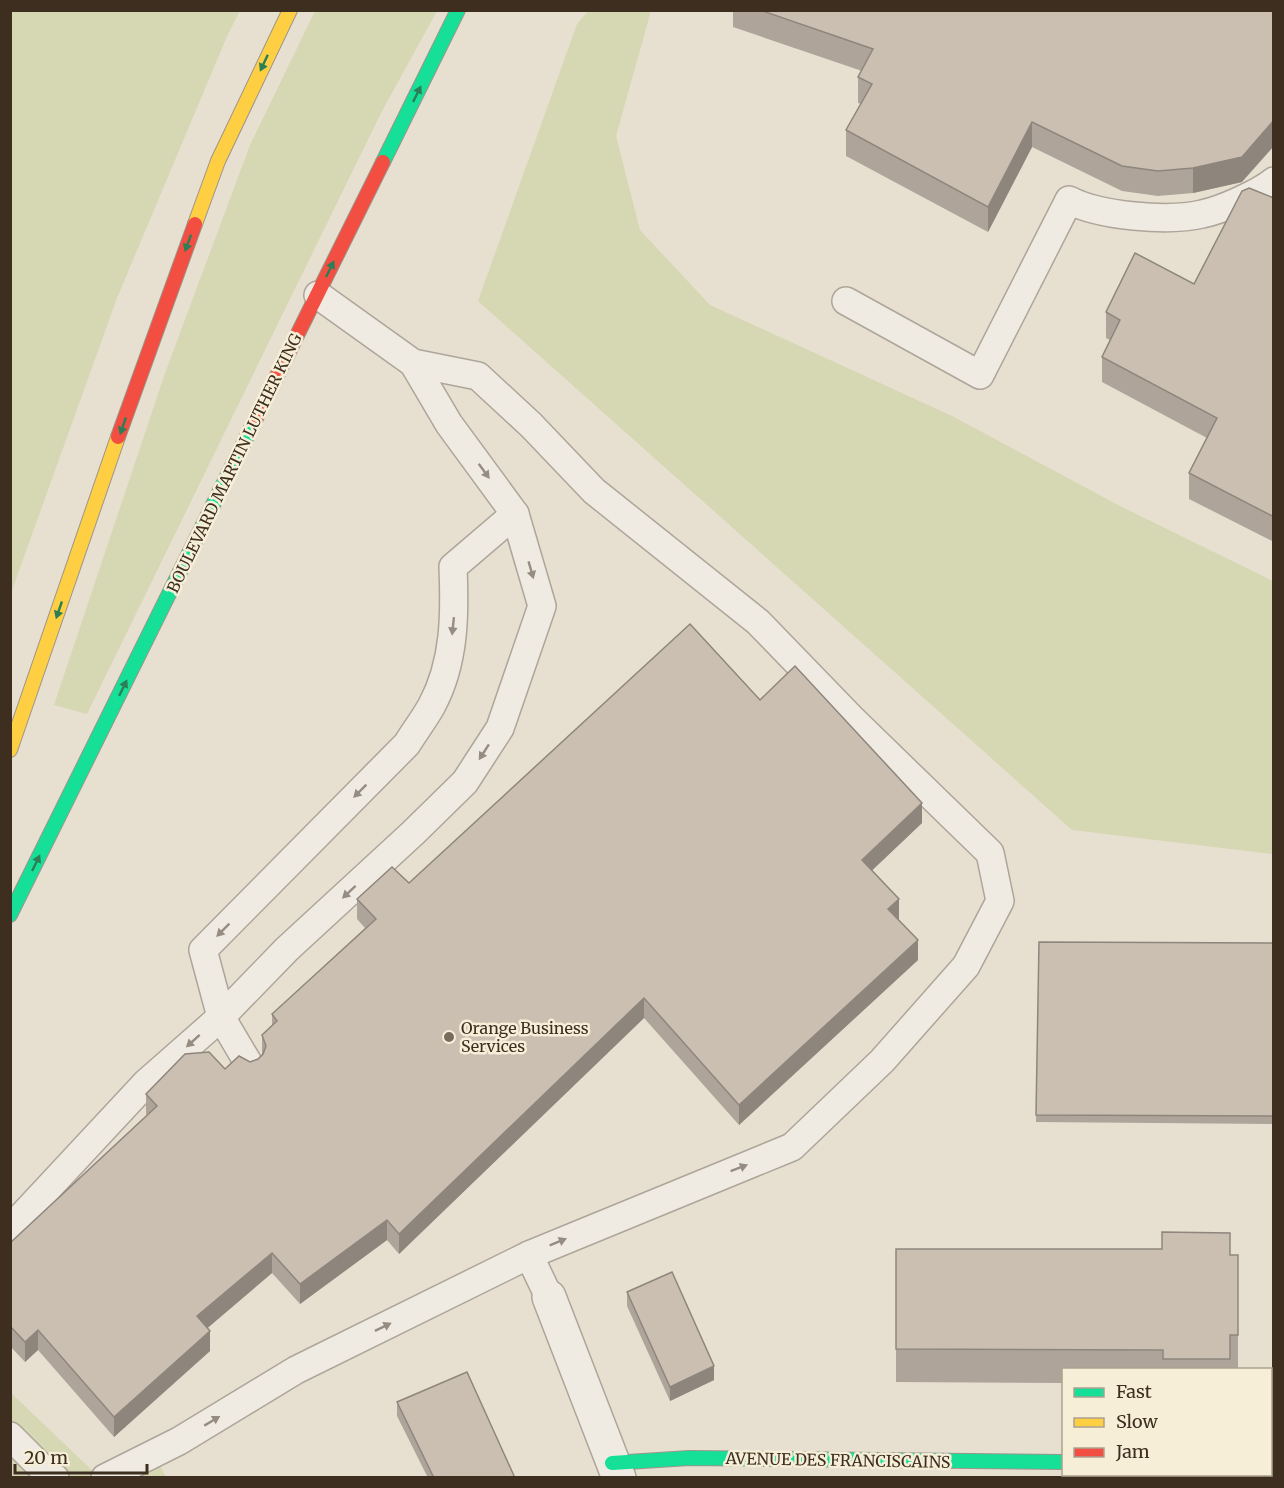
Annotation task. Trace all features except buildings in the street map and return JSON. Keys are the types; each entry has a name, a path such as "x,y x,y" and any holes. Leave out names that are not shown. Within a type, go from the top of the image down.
{"main road":[{"path":"10,750 218,161 290,10"},
{"name":"BOULEVARD MARTIN LUTHER KING","path":"10,915 458,10"},
{"name":"AVENUE DES FRANCISCAINS","path":"616,1470 689,1458 1062,1462"}],"street":[{"path":"549,1297 616,1470"}],"lane":[{"path":"846,301 980,375 1069,200 1083,207 1153,218 1202,214 1261,191 1274,181"},
{"path":"10,1229 146,1083 221,1017 287,949 465,782 500,728 542,606 515,514 449,424 413,363 318,294"},
{"path":"105,1478 179,1441 296,1370 529,1254 792,1147 882,1061 966,966 1000,901 990,853 851,718 758,622 594,491 531,425 478,376 413,363"},
{"path":"250,1066 221,1017 203,950 407,744 432,704 448,663 455,608 453,567 515,514"},
{"path":"529,1254 549,1297"},
{"path":"10,1436 51,1477 56,1478"}],"green space":[{"path":"11,10 240,11 228,34 117,298 11,593"},
{"path":"315,11 437,11 381,113 87,714 54,705 164,376 250,145"},
{"path":"588,11 651,11 616,136 640,230 710,305 952,416 1120,506 1273,581 1273,854 1072,830 478,301 577,24"},
{"path":"11,1393 99,1477 11,1477"},
{"path":"148,1442 166,1477 102,1478"}],"traffic: fast":[{"path":"383,162 458,10"},
{"path":"10,915 256,418"},
{"path":"612,1463 689,1458 1062,1462"}],"traffic: slow":[{"path":"195,224 218,161 290,10"},
{"path":"10,750 118,437"}],"traffic: jam":[{"path":"256,418 383,162"},
{"path":"118,437 195,224"}],"place":[{"name":"Orange Business Services","path":"449,1037"}]}
